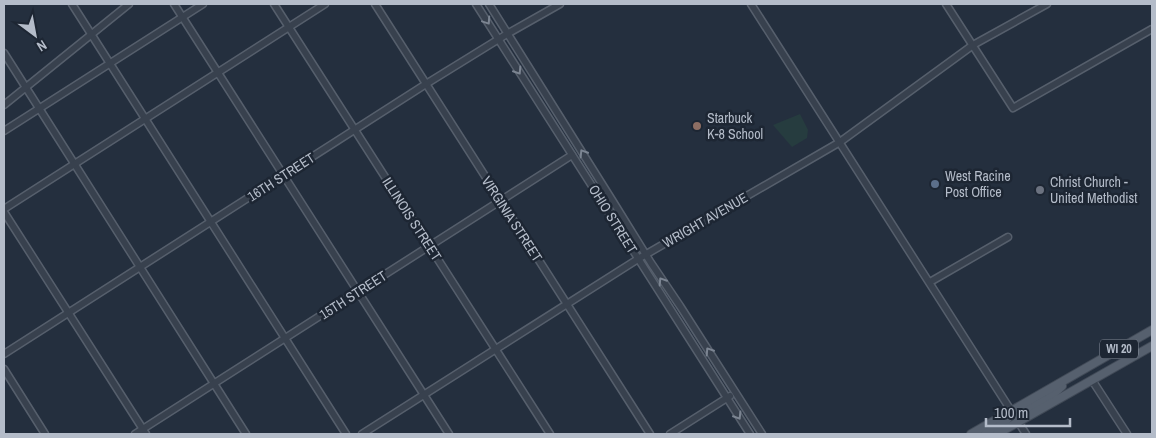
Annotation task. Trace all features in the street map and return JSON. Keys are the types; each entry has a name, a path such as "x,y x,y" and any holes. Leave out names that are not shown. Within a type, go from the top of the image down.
{"main road":[{"name":"WI 20","path":"971,434 1152,330"},
{"name":"WI 20","path":"997,434 1152,346"},
{"path":"1018,422 1020,414 1049,398 1068,379"},
{"path":"986,434 1006,422 1011,415 1011,410"}],"street":[{"path":"72,4 346,434"},
{"path":"4,105 129,4"},
{"path":"174,4 450,434"},
{"path":"4,131 203,4"},
{"name":"ILLINOIS STREET","path":"274,4 550,434"},
{"path":"144,432 4,210 325,4"},
{"name":"VIRGINIA STREET","path":"374,4 650,434"},
{"name":"OHIO STREET","path":"476,4 750,434"},
{"name":"OHIO STREET","path":"488,4 762,434"},
{"name":"16TH STREET","path":"4,354 426,84 498,39 560,4"},
{"path":"751,4 1026,434"},
{"path":"946,4 1013,108 1152,29"},
{"name":"WRIGHT AVENUE","path":"362,434 646,254 840,142 973,46 1042,5"},
{"path":"4,53 246,434"},
{"name":"15TH STREET","path":"135,434 144,432 285,338 572,155"},
{"path":"601,201 612,200"},
{"path":"930,282 1008,237"},
{"path":"4,369 45,434"},
{"path":"1092,380 1126,434"},
{"path":"670,434 735,392"}],"green space":[{"path":"800,114 808,130 807,138 792,147 773,125"}],"place":[{"name":"Starbuck K-8 School","path":"697,126"},
{"name":"West Racine Post Office","path":"935,184"},
{"name":"Christ Church - United Methodist","path":"1040,190"}]}
